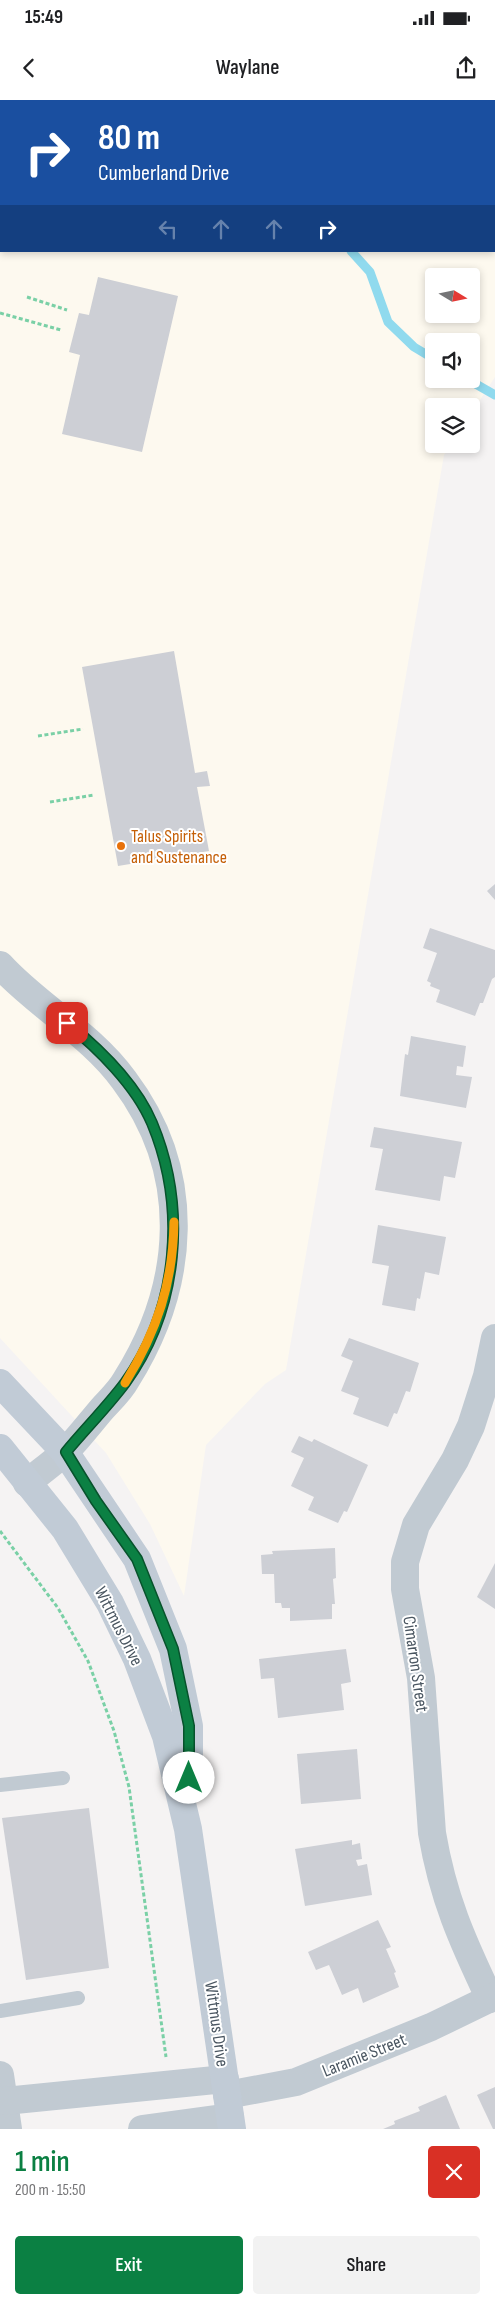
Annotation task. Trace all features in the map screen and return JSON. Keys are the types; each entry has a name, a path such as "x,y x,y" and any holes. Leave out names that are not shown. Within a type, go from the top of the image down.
{"street":[{"path":"0,964 14,980 93,1044 125,1080 151,1122 165,1166 174,1209 173,1256 164,1300 148,1342 125,1382 66,1452 27,1483"},
{"name":"Cimarron Street","path":"493,1998 457,1930 436,1855 432,1832 421,1678 404,1575 411,1535 455,1460 471,1426 487,1376 495,1338"},
{"name":"Wittmus Drive","path":"0,1383 66,1452 96,1501 137,1559 173,1649 189,1726 188,1829"},
{"name":"Wittmus Drive","path":"0,1448 65,1529 110,1603 137,1658 166,1736 188,1829 229,2105"},
{"name":"Laramie Street","path":"229,2105 296,2082 417,2033 493,1998"},
{"path":"8,2129 2,2088 170,2084 229,2105"},
{"path":"142,2129 229,2105"}],"lane":[{"path":"0,1785 63,1778"},
{"path":"0,2011 78,1998"}],"path":[{"path":"27,297 67,310"},
{"path":"0,313 61,330"},
{"path":"38,736 83,729"},
{"path":"50,802 94,794"},
{"path":"0,1531 58,1608 88,1661 114,1731 129,1786 170,2084"}],"shaded area":[{"path":"0,252 495,252 495,377 480,400 480,398 425,398 425,453 445,453 286,1370 265,1384 206,1445 184,1596 150,1524 106,1453 0,1338"}],"building":[{"path":"98,277 178,296 142,452 62,434 80,355 69,352 79,313 89,315"},
{"path":"174,651 195,773 207,771 210,786 197,787 209,851 118,866 82,667"},
{"path":"495,884 495,900 487,891"},
{"path":"430,928 495,950 495,977 492,979 483,1003 480,1003 475,1016 436,1002 440,990 430,986 431,983 427,981 437,953 423,948"},
{"path":"411,1036 466,1046 463,1067 457,1066 456,1075 472,1077 466,1108 400,1096 405,1054 408,1055"},
{"path":"374,1127 462,1142 455,1178 444,1176 440,1201 375,1190 383,1149 370,1147"},
{"path":"378,1225 446,1237 439,1275 425,1272 420,1299 417,1298 415,1311 382,1305 389,1266 372,1263"},
{"path":"349,1338 419,1363 410,1392 406,1391 397,1414 394,1413 388,1427 353,1414 359,1398 341,1391 353,1361 341,1356"},
{"path":"299,1436 312,1442 314,1439 368,1465 347,1512 344,1511 338,1523 308,1510 314,1497 291,1486 304,1458 291,1452"},
{"path":"335,1548 336,1578 333,1579 335,1604 332,1604 332,1619 290,1621 290,1608 282,1608 281,1603 275,1603 274,1574 262,1574 261,1555 273,1554 272,1551"},
{"path":"495,1563 495,1609 477,1597"},
{"path":"346,1649 351,1682 341,1684 344,1710 278,1718 274,1678 261,1679 259,1659"},
{"path":"357,1749 361,1799 301,1804 297,1754"},
{"path":"89,1808 109,1968 26,1980 2,1818"},
{"path":"352,1840 352,1845 360,1843 362,1859 356,1860 358,1866 367,1864 372,1895 305,1906 295,1849"},
{"path":"378,1920 391,1947 386,1949 396,1972 394,1973 399,1987 363,2003 358,1988 342,1995 329,1965 316,1970 308,1952"},
{"path":"495,2087 495,2129 493,2129 477,2095"},
{"path":"446,2095 460,2129 383,2129 395,2124 394,2121 420,2111 418,2107"}],"waterway":[{"path":"352,252 370,272 388,322 414,347 425,354"},
{"path":"480,386 495,395"}],"slow traffic":[{"path":"125,1383 148,1342 164,1300 173,1256 174,1222"}],"place":[{"name":"Talus Spirits and Sustenance","path":"121,846"}],"route":[{"path":"67,1023 93,1044 110,1062 125,1080 151,1122 165,1166 174,1209 173,1256 164,1300 148,1342 125,1382 66,1452 96,1501 137,1559 173,1649 189,1726 189,1778"}]}
